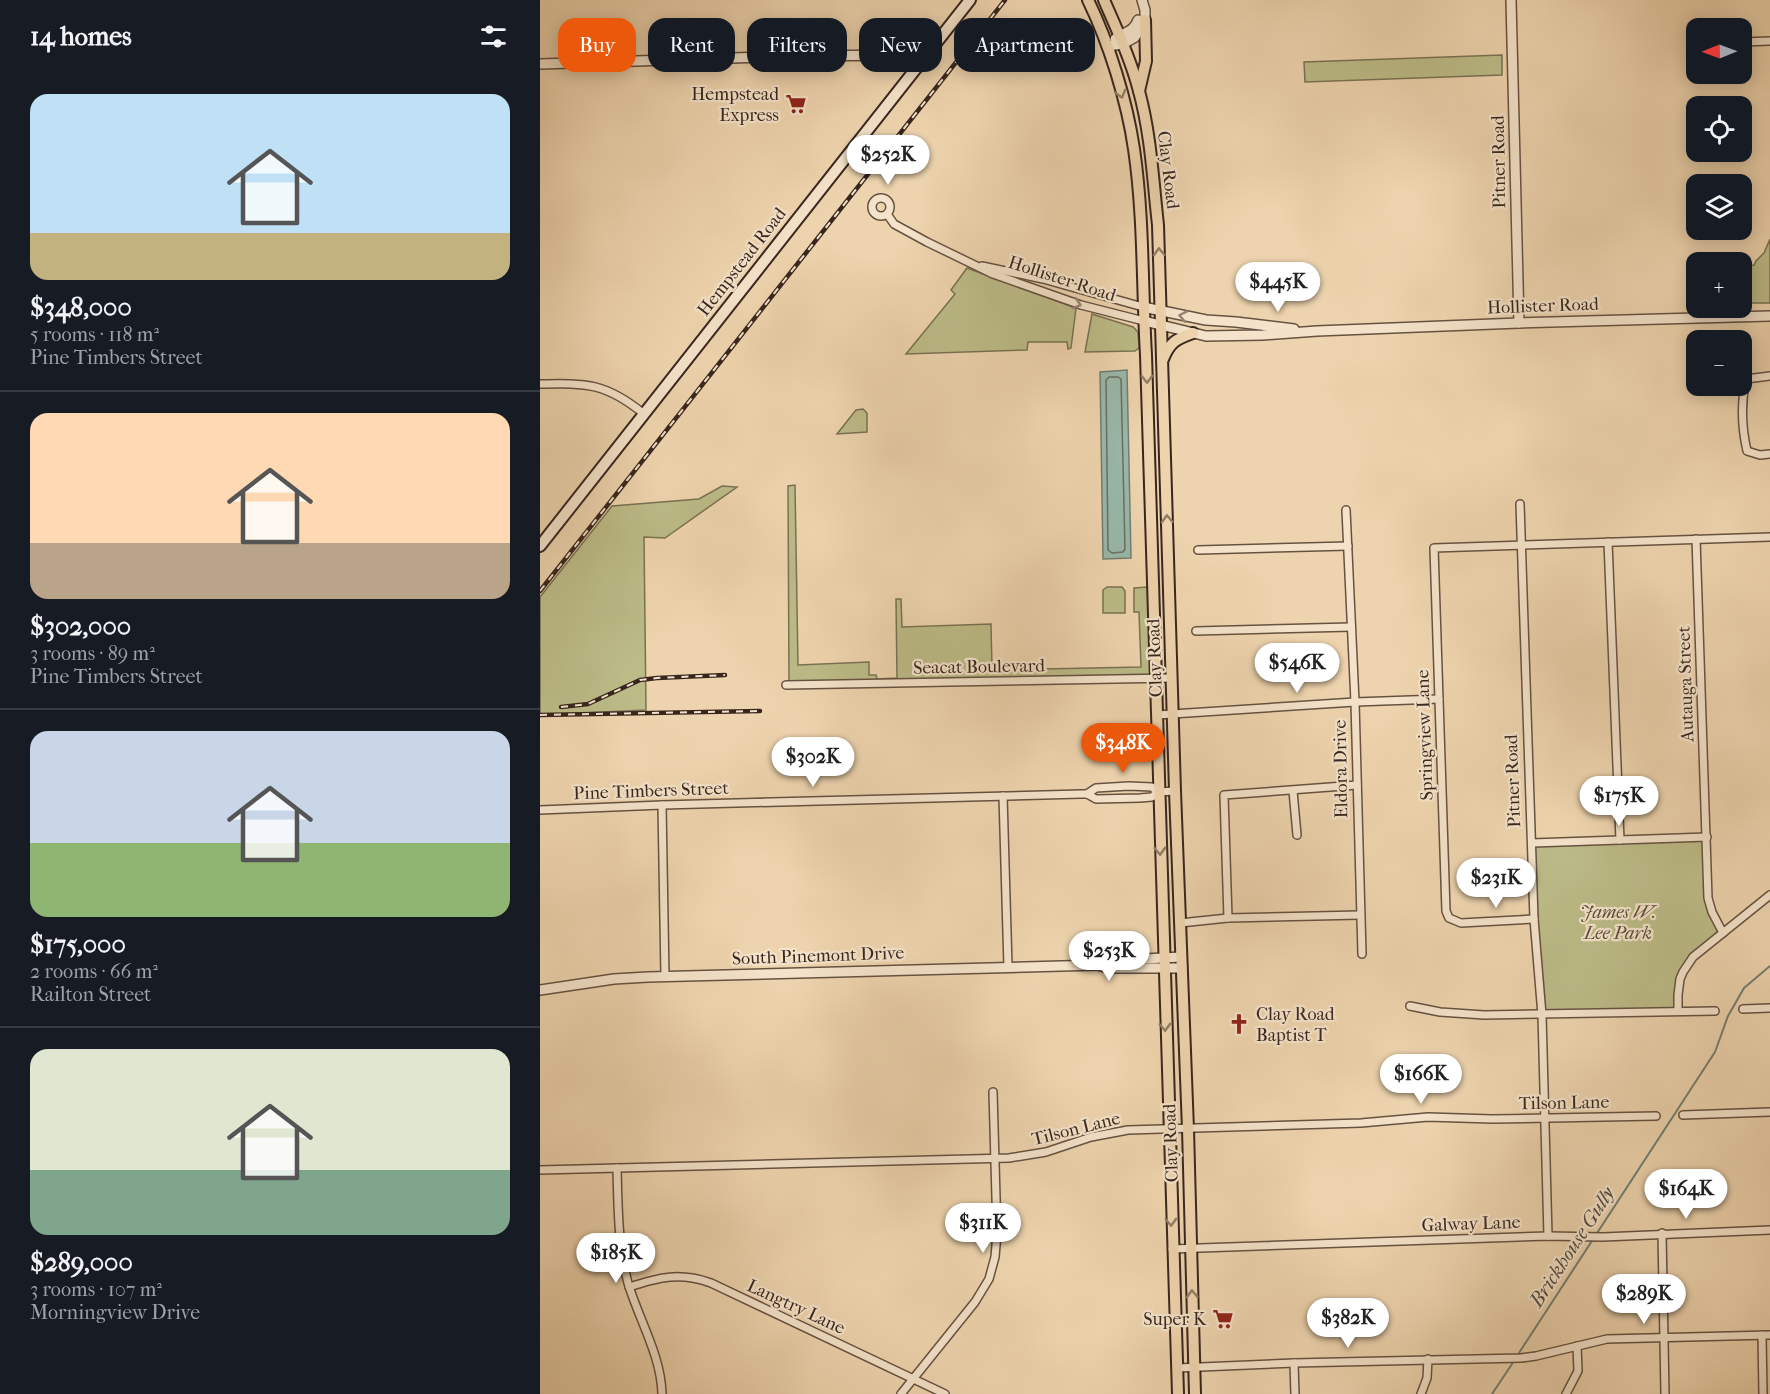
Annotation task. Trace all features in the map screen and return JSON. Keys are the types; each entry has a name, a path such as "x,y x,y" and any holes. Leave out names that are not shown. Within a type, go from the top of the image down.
{"main road":[{"name":"Hempstead Road","path":"942,36 970,0"},
{"name":"Clay Road","path":"1088,0 1107,46 1124,101 1134,148 1140,206 1178,1394"},
{"name":"Clay Road","path":"1104,0 1139,92 1149,144 1158,225 1196,1394"},
{"path":"1139,92 1146,61 1145,20"},
{"name":"Hempstead Road","path":"540,546 914,72"},
{"path":"1134,148 1149,144"},
{"path":"1161,362 1168,346 1180,337 1193,333"},
{"path":"1148,437 1164,436"},
{"path":"1153,578 1169,577"}],"street":[{"name":"Pitner Road","path":"1511,0 1519,323"},
{"path":"1107,46 1135,37 1145,20 1142,2"},
{"path":"1121,40 1136,26 1142,2"},
{"path":"1752,42 1770,41"},
{"path":"540,64 859,55"},
{"name":"Hollister Road","path":"887,214 894,224 993,274 1085,306 1206,336 1519,323 1770,316"},
{"name":"Hollister Road","path":"976,265 1053,282 1143,307 1206,320 1236,321 1317,331"},
{"path":"1050,295 1053,282"},
{"path":"1235,336 1236,321"},
{"path":"1770,376 1746,379 1743,393 1744,441 1747,451 1770,454"},
{"path":"540,384 586,384 609,390 644,414"},
{"name":"Pitner Road","path":"1520,504 1534,919 1542,1015 1548,1236"},
{"name":"Eldora Drive","path":"1346,510 1355,702 1362,954"},
{"path":"1521,545 1770,537"},
{"name":"Autauga Street","path":"1695,539 1708,898 1712,912 1723,933"},
{"path":"1608,542 1620,840"},
{"name":"Springview Lane","path":"1521,545 1434,548 1446,911 1451,919 1461,923 1534,919"},
{"path":"1198,550 1348,546"},
{"path":"1196,631 1351,627"},
{"name":"Seacat Boulevard","path":"786,685 1172,678"},
{"path":"1157,715 1439,699"},
{"path":"1228,918 1224,795 1356,785"},
{"name":"Pine Timbers Street","path":"1087,794 1096,788 1140,786 1152,787 1158,792"},
{"name":"Pine Timbers Street","path":"540,810 1087,794 1096,799 1152,798 1158,792 1175,791"},
{"path":"1293,791 1298,835"},
{"path":"1003,796 1008,967"},
{"path":"662,805 665,977"},
{"path":"1532,843 1707,837"},
{"path":"1678,1011 1680,980 1693,957 1770,895"},
{"path":"1180,923 1228,918 1360,915"},
{"name":"South Pinemont Drive","path":"540,990 614,979 1098,965 1108,961 1182,962"},
{"path":"1410,1006 1451,1013 1484,1015 1715,1011"},
{"path":"1743,1009 1770,1008"},
{"path":"902,1394 975,1302 989,1279 996,1257 993,1092"},
{"path":"1683,1115 1770,1112"},
{"name":"Tilson Lane","path":"540,1170 994,1159 1029,1156 1091,1137 1128,1130 1361,1123 1428,1117 1656,1116"},
{"path":"617,1168 622,1259 629,1287 655,1354 662,1394"},
{"name":"Galway Lane","path":"1172,1249 1770,1230"},
{"path":"1662,1233 1665,1394"},
{"name":"Langtry Lane","path":"629,1287 670,1276 711,1283 945,1394"},
{"path":"1177,1368 1521,1358 1607,1339 1766,1335 1763,1394"},
{"path":"1566,1394 1578,1371 1577,1346"},
{"path":"1421,1394 1427,1378 1428,1359"},
{"path":"1294,1363 1295,1394"}],"green space":[{"path":"1502,55 1502,75 1305,82 1304,62"},
{"path":"1770,239 1770,303 1752,303 1752,265 1764,253"},
{"path":"967,268 1076,308 1071,348 1068,349 1067,342 1028,342 1027,350 906,354 955,294 951,290"},
{"path":"1092,314 1133,327 1138,332 1139,348 1135,351 1085,352"},
{"path":"863,409 867,413 867,432 837,434 856,410"},
{"path":"795,485 798,665 869,662 869,675 876,675 877,679 897,678 896,599 901,599 902,627 991,624 992,670 1141,667 1139,612 1134,612 1134,588 1148,587 1150,675 789,682 788,486"},
{"path":"722,486 737,487 665,538 644,537 646,710 540,715 540,597 612,506 699,499"},
{"path":"1107,587 1122,587 1125,591 1125,613 1103,613 1103,590"},
{"name":"James W. Lee Park","path":"1707,837 1708,898 1723,933 1693,957 1683,972 1678,1011 1542,1015 1532,843"}],"water":[{"path":"1127,370 1131,558 1103,559 1100,372"}],"waterway":[{"name":"Brickhouse Gully","path":"1517,1356 1715,1052 1728,1016 1744,988 1770,966"},
{"name":"Brickhouse Gully","path":"1492,1394 1514,1361"}],"railway":[{"path":"540,591 1005,0"},
{"path":"561,707 588,704 640,680 725,675"},
{"path":"540,715 760,711"}],"place":[{"name":"Hempstead Express","path":"796,104"},
{"name":"Clay Road Baptist T","path":"1239,1024"},
{"name":"Super K","path":"1223,1319"}]}
